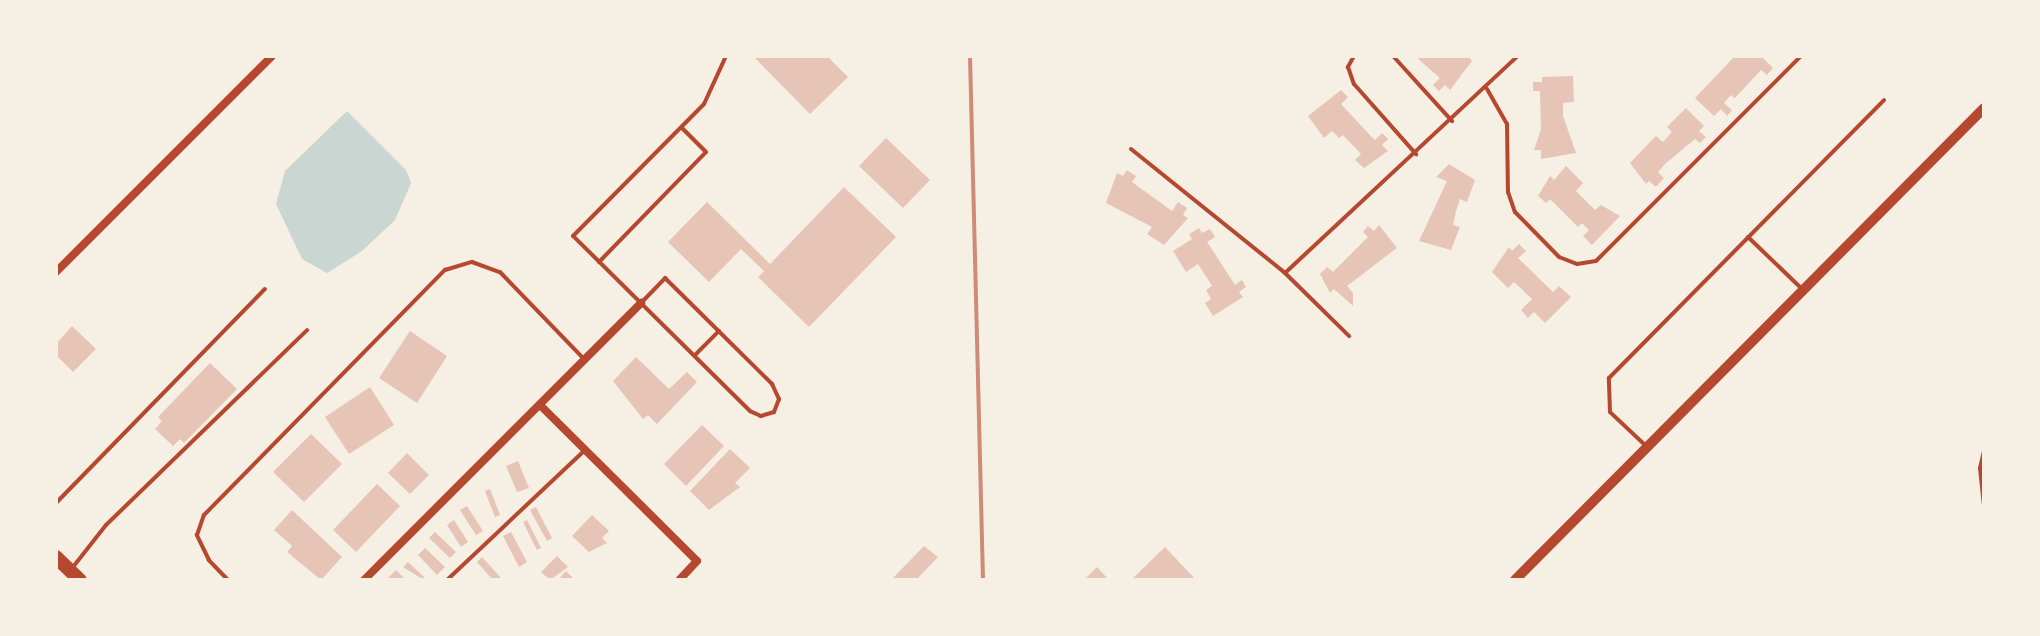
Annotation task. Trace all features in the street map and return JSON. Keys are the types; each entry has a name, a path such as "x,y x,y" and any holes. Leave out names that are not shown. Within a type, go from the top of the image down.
{"highway":[{"path":"56,557 70,577"}],"street":[{"path":"56,272 272,56"},
{"path":"1515,580 1984,108"},
{"path":"364,580 641,303"},
{"path":"540,405 697,561 679,580"}],"lane":[{"path":"641,303 665,278 776,390 774,412 763,416 752,413 573,236 711,95 726,56"},
{"path":"1354,56 1348,67 1354,84 1416,154"},
{"path":"1393,56 1452,121"},
{"path":"1285,273 1487,89 1518,56"},
{"path":"1487,89 1507,124 1508,192 1515,212 1559,257 1577,264 1596,261 1801,56"},
{"path":"1646,447 1610,412 1609,378 1884,100"},
{"path":"599,262 706,152 681,127"},
{"path":"1131,149 1285,273 1349,336"},
{"path":"1748,237 1803,290"},
{"path":"228,580 209,560 197,535 204,515 445,270 472,262 500,272 585,359"},
{"path":"56,503 265,289"},
{"path":"70,577 106,525 307,330"},
{"path":"694,356 719,331"},
{"path":"447,580 585,450"},
{"path":"1984,451 1980,468 1984,505"}],"shaded area":[{"path":"347,111 406,170 411,183 395,220 362,251 327,273 302,259 276,204 285,171"}],"building":[{"path":"753,56 827,56 848,77 810,114"},
{"path":"1415,56 1468,56 1472,61 1450,90 1445,85 1439,91 1433,85 1440,78"},
{"path":"1735,56 1761,56 1773,68 1767,75 1761,70 1735,98 1731,95 1724,103 1732,110 1727,116 1721,109 1714,116 1695,98"},
{"path":"1573,76 1574,102 1563,103 1563,116 1576,153 1541,159 1541,150 1534,150 1541,129 1540,91 1533,91 1533,82 1542,82 1542,77"},
{"path":"1341,90 1348,97 1341,104 1368,133 1375,140 1382,133 1388,139 1382,145 1388,151 1364,168 1355,160 1361,154 1343,135 1339,138 1332,131 1324,138 1308,116"},
{"path":"1686,108 1704,126 1699,131 1706,137 1700,143 1695,139 1666,163 1658,172 1664,178 1656,187 1649,181 1646,184 1630,163 1656,136 1663,142 1672,132 1667,127"},
{"path":"886,138 930,180 903,208 859,166"},
{"path":"1449,164 1475,180 1467,202 1460,199 1453,225 1460,227 1451,250 1419,241 1447,181 1436,177"},
{"path":"1566,166 1583,183 1576,191 1595,210 1601,205 1620,216 1592,245 1583,236 1589,230 1582,223 1578,227 1550,199 1546,203 1538,196 1550,176 1554,180"},
{"path":"1127,170 1136,176 1132,182 1172,211 1178,202 1187,208 1183,215 1188,218 1164,245 1147,234 1152,227 1106,203 1117,173 1123,176"},
{"path":"844,187 896,237 809,327 758,277 764,271 741,249 709,282 668,242 707,202 770,264"},
{"path":"1379,225 1397,248 1347,286 1353,293 1353,306 1334,289 1330,293 1320,274 1327,267 1333,272 1368,237 1363,232 1368,226 1374,231"},
{"path":"1199,228 1202,233 1210,229 1215,237 1207,242 1235,285 1242,280 1246,287 1239,292 1243,297 1213,316 1205,303 1211,299 1206,290 1212,286 1198,264 1186,272 1173,251 1192,239 1189,234"},
{"path":"1519,244 1526,251 1518,258 1553,292 1559,286 1571,297 1545,323 1534,312 1528,318 1521,310 1532,299 1514,282 1508,288 1492,272 1509,247 1512,251"},
{"path":"72,326 96,349 73,372 56,355 56,344"},
{"path":"410,331 447,356 417,403 379,378"},
{"path":"636,357 669,389 687,372 697,382 657,424 648,415 643,419 613,381"},
{"path":"210,363 237,389 184,443 180,439 173,446 155,429 162,421 158,417"},
{"path":"370,387 394,425 349,454 325,417"},
{"path":"702,425 724,446 686,486 664,464"},
{"path":"311,434 342,464 304,502 273,472"},
{"path":"730,449 750,468 735,483 740,487 709,510 690,491"},
{"path":"407,453 429,475 410,494 388,473"},
{"path":"518,461 529,488 517,492 506,466"},
{"path":"377,484 400,506 356,552 333,530"},
{"path":"490,489 500,515 495,517 485,491"},
{"path":"467,506 483,531 476,535 460,510"},
{"path":"536,507 552,538 547,541 530,510"},
{"path":"292,510 342,557 321,580 287,552 292,546 274,530"},
{"path":"592,515 609,531 602,538 607,543 589,552 572,536"},
{"path":"454,520 468,542 461,547 447,525"},
{"path":"527,520 541,548 537,550 523,522"},
{"path":"435,532 456,552 450,558 429,538"},
{"path":"511,532 527,562 519,567 503,536"},
{"path":"924,546 938,557 916,580 891,580"},
{"path":"1165,547 1196,580 1131,580"},
{"path":"425,548 445,567 437,575 418,555"},
{"path":"557,556 568,567 550,580 541,572"},
{"path":"482,557 503,580 493,580 477,562"},
{"path":"408,562 425,578 424,580 403,567"},
{"path":"1097,567 1109,580 1084,580"},
{"path":"396,570 406,580 386,580"},
{"path":"566,571 575,580 559,579"}],"railway":[{"path":"970,56 983,580"}]}
